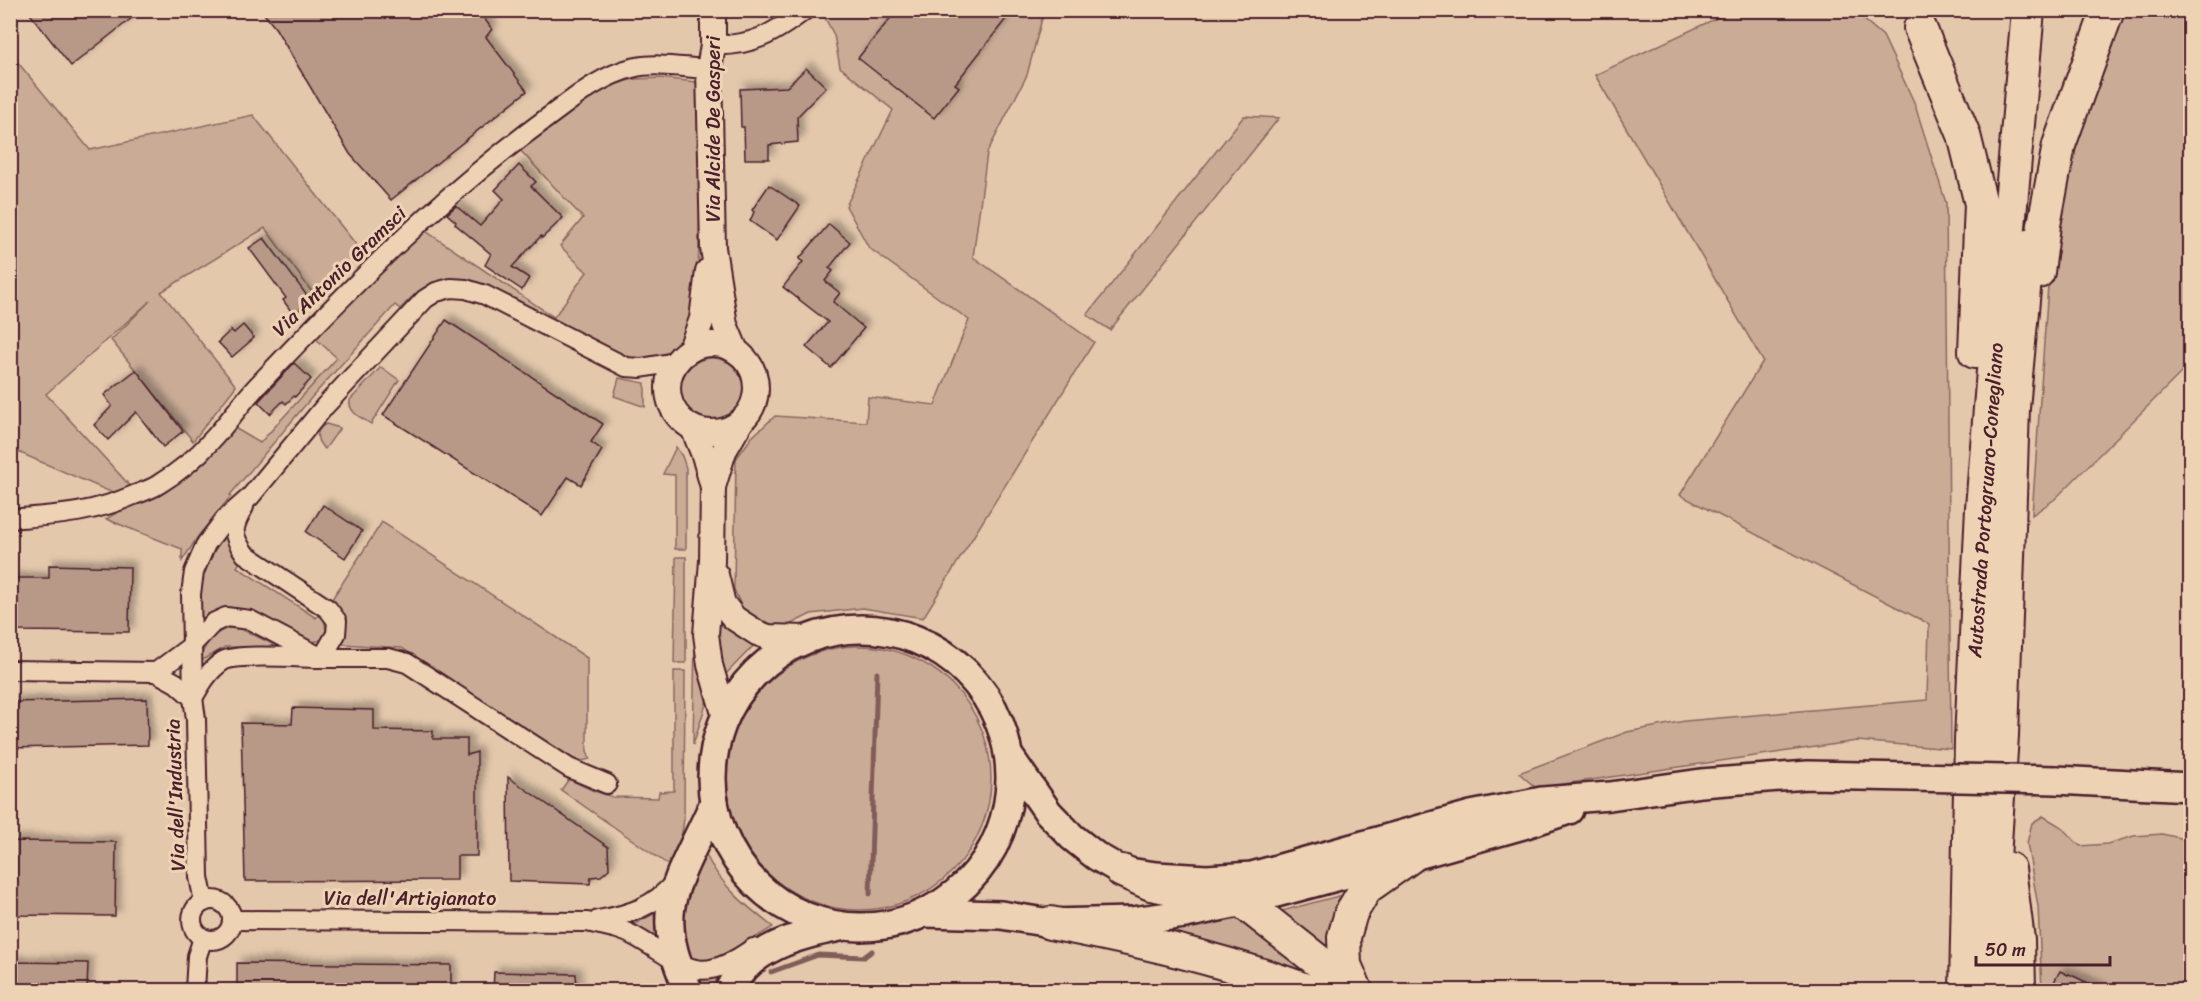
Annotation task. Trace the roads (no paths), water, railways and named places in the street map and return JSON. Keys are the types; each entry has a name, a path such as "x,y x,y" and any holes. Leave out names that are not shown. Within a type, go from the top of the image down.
{"highway":[{"name":"Autostrada Portogruaro-Conegliano","path":"1966,990 1971,740 1982,508 1995,346 2028,10"},
{"name":"Autostrada Portogruaro-Conegliano","path":"1991,990 1992,889 2002,735 2013,408 2049,10"},
{"path":"2013,408 2031,326 2044,225 2059,145 2108,10"},
{"path":"1920,28 1964,135 1981,204 1971,396 1982,508"},
{"path":"2002,735 2006,838 2018,940 2019,990"},
{"path":"1951,990 1971,740"},
{"path":"1355,990 1345,965 1344,937 1351,913 1366,888 1410,857"},
{"path":"1122,871 1151,884 1243,902 1355,990"},
{"path":"1050,923 1149,942 1252,971 1306,990"}],"main road":[{"name":"Via Alcide De Gasperi","path":"713,10 713,45 709,69 713,248 725,325 736,351"},
{"name":"Via Alcide De Gasperi","path":"684,355 702,319 713,248"},
{"path":"725,717 710,665 706,634 712,561 713,487 724,451 754,401 755,379 745,359 736,351 719,345 709,344 684,355 672,369 668,386 670,402 679,417 693,428 703,431 724,430 742,420"},
{"path":"693,428 713,487"},
{"path":"712,561 723,604 734,618 768,638 807,638 844,630 883,630 919,641 952,660 979,687 998,720 1009,756 1009,795 1006,814 997,841 982,866 963,887 940,905 925,913 886,925 845,926 789,940 765,951 734,980 729,990"},
{"path":"807,638 781,652 758,670 739,692 725,717 713,759 714,802 726,841 749,875 780,902 817,920 845,926"},
{"path":"1009,756 1047,812 1072,837 1096,856 1122,871 1207,879 1252,876 1471,816 1542,801 1610,796 1701,783 1808,775 2056,780 2190,787"},
{"path":"925,913 1000,915 1050,923 1132,921 1185,914 1243,902 1410,857 1523,825 1610,796"},
{"path":"688,990 676,962 670,914 681,874 714,802"}],"street":[{"path":"713,45 734,46 749,43 805,10"},
{"name":"Via Antonio Gramsci","path":"10,519 75,514 92,510 158,485 211,442 260,382 340,298 391,249 458,189 530,130 589,88 615,73 632,68 657,66 709,69"},
{"path":"193,698 191,594 194,572 206,544 225,519 250,497 332,399 414,309 436,292 451,288 466,289 485,295 626,367 641,368 684,355"},
{"path":"250,497 234,526 237,543 244,554 333,614 337,621 336,634 322,658"},
{"path":"10,670 156,672 191,646 213,623 226,617 250,620 322,658"},
{"path":"193,698 212,669 225,659 241,657 388,658 407,663 569,768 607,784"},
{"name":"Via dell'Industria","path":"156,672 176,683 193,698 196,719 199,877 204,902"},
{"path":"587,922 619,917 642,909 667,892 681,874"},
{"path":"217,901 230,914 232,920 227,933 222,937 209,940 197,934 192,922 195,910 204,902 217,901"},
{"name":"Via dell'Artigianato","path":"232,920 587,922"},
{"path":"587,922 617,928 636,936 676,962 697,969 715,969 735,960 771,937 817,920"},
{"path":"195,990 197,956 203,938"}],"waterway":[{"path":"870,894 877,673"},
{"path":"771,972 818,955 864,957 872,951"}]}
